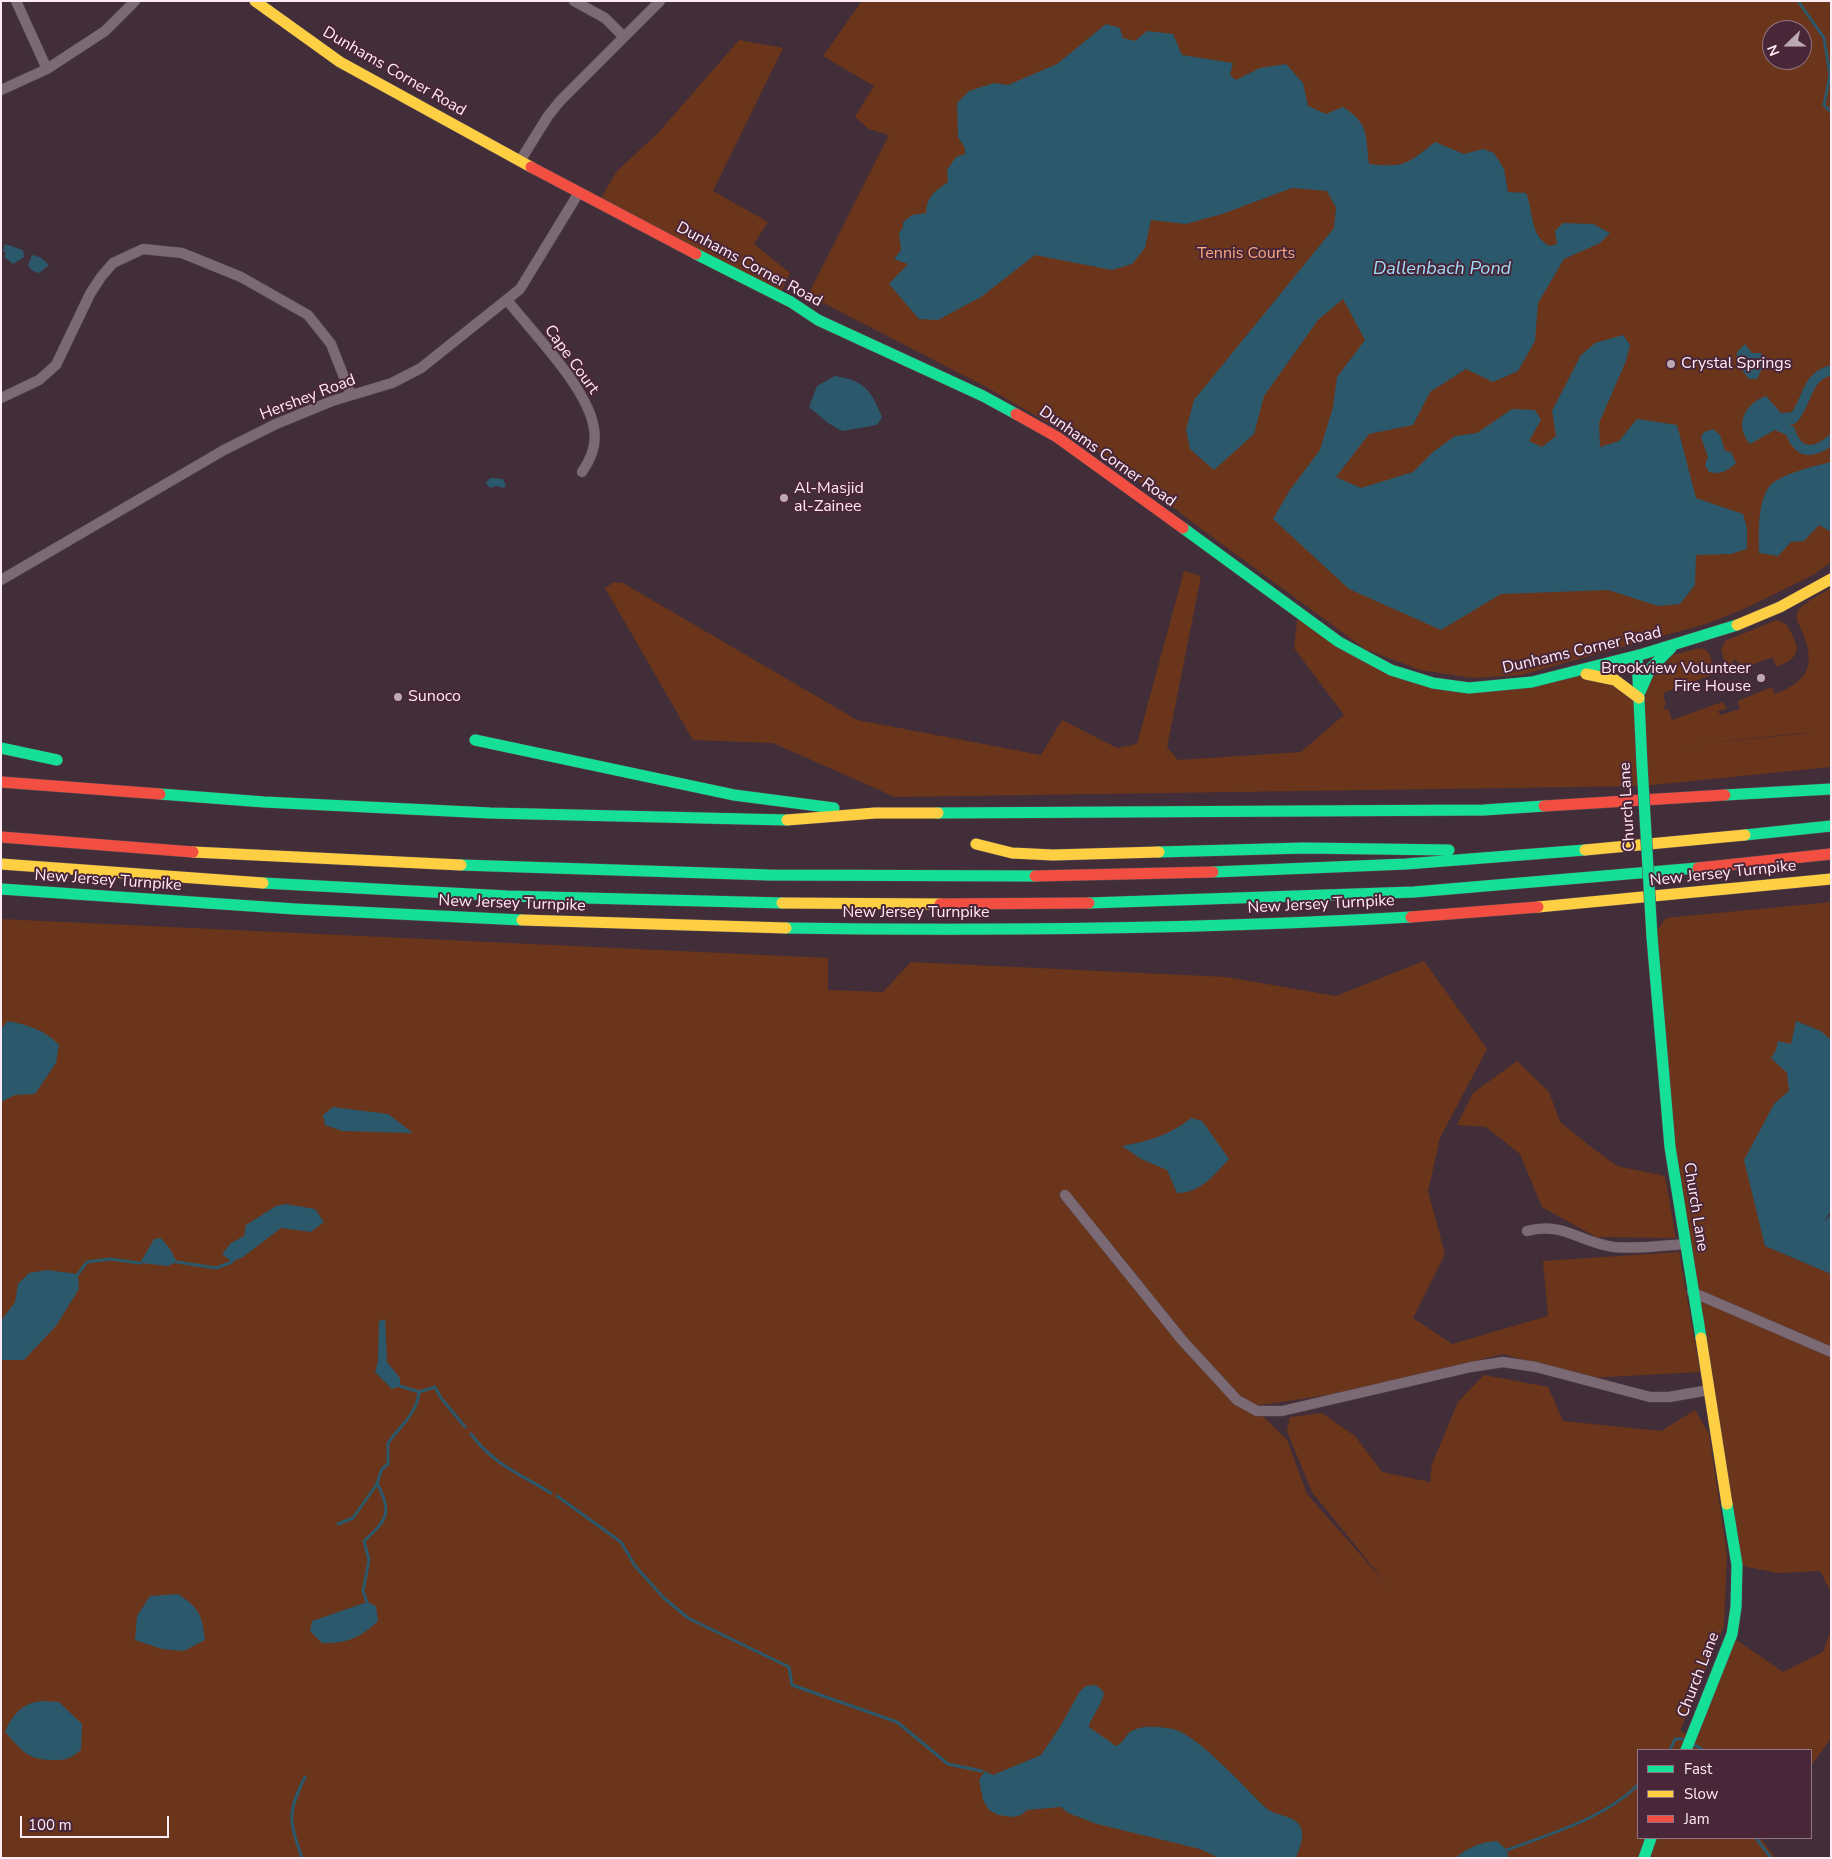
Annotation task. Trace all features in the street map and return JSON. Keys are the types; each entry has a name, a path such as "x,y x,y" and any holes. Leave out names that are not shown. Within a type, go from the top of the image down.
{"main road":[{"name":"Dunhams Corner Road","path":"255,1 290,30 338,61 578,194 791,302 818,320 984,396 1057,437 1296,612 1364,658 1419,680 1445,686 1472,688 1521,685 1572,674 1674,646 1762,616 1831,579"},
{"path":"1572,674 1606,675 1616,678 1639,698 1650,669 1666,651 1674,646"},
{"name":"Church Lane","path":"1637,656 1652,937 1665,1105 1684,1244 1734,1533 1738,1584 1729,1643 1686,1749"},
{"path":"475,740 509,749 734,795 874,813"},
{"path":"1,748 57,760 1,756"},
{"path":"1,782 264,802 649,819 770,821 874,813 1484,810 1831,789"},
{"path":"1,837 305,858 524,868 767,875 1186,873 1356,866 1590,851 1831,826"},
{"path":"976,844 1012,854 1053,855 1314,848 1590,851"},
{"name":"New Jersey Turnpike","path":"1,864 227,880 483,894 766,903 1003,903 1193,901 1365,894 1691,870 1831,854"},
{"name":"New Jersey Turnpike","path":"1,889 252,908 641,926 1015,929 1179,927 1381,919 1581,905 1831,879"},
{"path":"1644,1858 1650,1839"}],"street":[{"path":"16,1 48,69"},
{"path":"1,90 48,69 105,31 135,1"},
{"path":"574,1 605,18 624,37"},
{"path":"520,161 548,116 560,101 660,1"},
{"name":"Hershey Road","path":"1,580 224,450 276,424 392,383 422,368 520,289 578,194"},
{"path":"1,398 39,380 56,365 90,294 101,277 113,263 143,249 182,253 241,277 308,315 331,344 351,396"},
{"name":"Cape Court","path":"507,300 577,388 589,410 594,429 594,446 590,460 582,472"},
{"path":"1065,1195 1182,1340 1236,1400 1258,1411 1282,1411 1471,1367 1503,1362 1536,1367 1650,1397 1709,1390"},
{"path":"1528,1231 1543,1227 1557,1228 1592,1242 1614,1247 1643,1248 1684,1244"},
{"path":"1692,1292 1831,1352"}],"green space":[{"name":"Tennis Courts","path":"862,1 1831,1 1831,562 1813,575 1746,608 1706,624 1521,675 1472,678 1420,670 1365,649 1200,528 1110,459 988,388 808,295 889,135 869,129 855,117 874,86 823,56"},
{"path":"739,40 783,48 713,191 768,222 754,244 790,273 779,297 598,203 617,171 659,132"},
{"path":"1184,571 1201,576 1167,747 1178,760 1301,752 1344,715 1294,648 1298,614 1339,642 1445,686 1572,673 1622,689 1627,698 1645,700 1648,683 1673,655 1699,648 1706,650 1710,655 1714,674 1663,693 1666,705 1663,706 1665,710 1668,709 1672,720 1722,702 1727,708 1718,711 1720,715 1740,709 1738,701 1772,687 1775,694 1796,683 1802,677 1809,662 1806,643 1797,620 1797,613 1807,603 1831,588 1831,767 1643,786 895,797 773,743 693,740 605,588 614,582 623,583 857,720 1041,755 1062,720 1117,748 1137,744","holes":["1802,733 1809,733 1678,746"]},
{"path":"1777,620 1786,624 1794,639 1796,650 1795,655 1791,659 1776,667 1773,658 1770,658 1740,669 1738,662 1734,659 1732,664 1735,672 1727,669 1721,650 1725,641"},
{"path":"1831,902 1831,1050 1765,1246 1831,1274 1831,1592 1820,1571 1778,1573 1737,1565 1692,1292 1652,937 1666,918"},
{"path":"1,919 828,958 828,990 883,992 911,962 1226,977 1336,996 1424,961 1487,1049 1440,1138 1428,1191 1445,1254 1413,1318 1452,1344 1548,1316 1543,1261 1679,1252 1700,1372 1588,1378 1503,1354 1347,1392 1248,1407 1257,1411 1287,1440 1307,1494 1389,1587 1312,1492 1287,1431 1290,1417 1322,1413 1355,1436 1382,1472 1430,1482 1432,1464 1458,1402 1484,1375 1548,1387 1563,1421 1661,1431 1695,1410 1709,1434 1727,1554 1724,1626 1680,1731 1687,1734 1680,1749 1637,1749 1637,1839 1646,1839 1641,1858 1,1858"},
{"path":"1517,1061 1549,1092 1560,1122 1591,1147 1617,1166 1665,1176 1676,1238 1596,1237 1542,1207 1520,1154 1486,1127 1457,1125 1473,1093"},
{"path":"1831,1630 1831,1738 1812,1765 1812,1749 1691,1749 1735,1639 1783,1672 1823,1652"},
{"path":"1656,1839 1761,1839 1776,1858 1650,1858"}],"water":[{"name":"Dallenbach Pond","path":"1106,24 1120,28 1123,38 1135,41 1147,31 1173,34 1182,55 1233,63 1230,75 1236,80 1260,68 1286,64 1303,83 1308,106 1326,114 1343,107 1358,119 1365,131 1369,164 1398,165 1405,163 1435,142 1464,154 1483,149 1494,153 1504,169 1508,192 1526,193 1535,230 1543,242 1550,246 1557,244 1555,231 1563,223 1593,224 1610,233 1600,243 1564,259 1538,303 1535,341 1518,371 1493,382 1466,369 1430,392 1413,425 1369,434 1336,477 1361,488 1413,472 1433,452 1455,436 1477,433 1512,409 1535,410 1541,420 1529,441 1542,447 1556,436 1552,411 1581,355 1595,343 1623,335 1630,345 1626,361 1599,423 1600,447 1619,441 1637,419 1677,425 1696,498 1743,514 1747,528 1747,549 1731,554 1696,555 1695,585 1680,604 1658,606 1608,590 1501,594 1441,630 1349,589 1273,519 1290,490 1320,450 1333,407 1337,377 1365,340 1343,299 1318,320 1264,396 1254,434 1214,470 1190,449 1186,430 1194,400 1334,228 1336,208 1327,191 1292,188 1222,214 1186,224 1151,220 1145,248 1132,264 1112,270 1035,255 981,297 938,320 919,319 889,284 908,264 894,259 901,250 899,233 903,227 903,222 912,215 926,213 932,194 948,182 947,170 956,157 965,154 965,148 958,137 957,103 969,91 994,83 1008,85 1057,64"},
{"path":"5,244 23,250 24,257 13,264 4,257 6,253 3,251"},
{"path":"32,255 40,257 49,265 39,273 33,271 28,266"},
{"path":"1745,344 1752,353 1761,353 1765,362 1757,379 1749,379 1736,362 1737,352"},
{"path":"835,376 853,381 866,388 882,417 877,425 842,431 828,423 809,407 817,386"},
{"path":"1766,396 1781,413 1793,412 1789,436 1775,430 1750,444 1743,430 1744,416 1752,404"},
{"path":"1713,429 1720,435 1725,451 1731,452 1736,463 1720,473 1709,472 1705,465 1708,457 1701,437 1704,432"},
{"path":"1831,462 1831,532 1819,525 1804,541 1791,542 1778,556 1759,553 1762,502 1769,487 1789,474"},
{"path":"490,478 503,479 506,485 504,488 496,486 490,488 486,483"},
{"path":"8,1021 36,1029 48,1035 59,1045 56,1063 35,1094 15,1095 1,1102 1,1029"},
{"path":"1796,1021 1821,1031 1831,1040 1831,1211 1824,1221 1831,1215 1831,1274 1765,1246 1744,1160 1774,1104 1789,1091 1787,1073 1771,1058 1776,1050 1778,1041 1791,1044"},
{"path":"333,1107 388,1114 413,1133 342,1131 325,1125 323,1115"},
{"path":"1191,1118 1202,1121 1229,1159 1212,1177 1200,1186 1193,1190 1177,1193 1167,1170 1141,1159 1122,1146 1159,1136 1175,1129"},
{"path":"286,1204 315,1209 324,1222 311,1232 281,1228 243,1257 232,1262 222,1254 231,1243 244,1236 246,1225 276,1206"},
{"path":"161,1238 177,1262 168,1266 140,1263 154,1239"},
{"path":"47,1270 78,1274 79,1289 56,1326 24,1360 1,1360 1,1321 15,1302 18,1284 29,1273"},
{"path":"385,1319 387,1362 400,1378 400,1386 392,1389 375,1372 378,1361 379,1321"},
{"path":"178,1594 191,1603 198,1612 205,1640 184,1651 162,1649 135,1640 137,1616 150,1596"},
{"path":"367,1602 376,1606 378,1621 359,1636 346,1641 322,1643 310,1631 312,1621"},
{"path":"1095,1685 1104,1693 1089,1727 1116,1746 1129,1733 1139,1728 1173,1729 1183,1733 1208,1752 1266,1808 1298,1823 1302,1835 1296,1858 1219,1858 1200,1849 1097,1824 1068,1813 1061,1807 1027,1810 1021,1815 1013,1817 998,1815 989,1810 983,1800 979,1780 985,1771 993,1775 1041,1755 1060,1727 1080,1691 1086,1686"},
{"path":"42,1701 59,1702 82,1724 81,1750 70,1758 56,1760 30,1756 5,1732 19,1710 29,1704"},
{"path":"1497,1841 1507,1850 1508,1858 1455,1858 1475,1846"}],"waterway":[{"path":"1798,1 1824,38 1830,75 1824,105 1831,112"},
{"path":"1793,419 1816,378 1831,370"},
{"path":"1790,430 1797,444 1806,450 1818,448 1831,440"},
{"path":"78,1274 87,1262 110,1259 140,1263"},
{"path":"177,1262 216,1268 232,1262"},
{"path":"367,1602 363,1591 369,1560 364,1541 383,1521 386,1509 377,1483 382,1469 388,1464 388,1443 407,1419 418,1400 419,1392 400,1386"},
{"path":"419,1392 435,1387 441,1398 465,1427"},
{"path":"471,1434 498,1461 551,1493"},
{"path":"338,1524 353,1518 377,1484"},
{"path":"557,1496 621,1542 635,1566 664,1598 688,1618 789,1667 792,1685 897,1722 948,1764 982,1771"},
{"path":"1670,1749 1675,1739 1682,1739"},
{"path":"1695,1745 1701,1749"},
{"path":"302,1858 294,1834 292,1817 295,1800 305,1777"},
{"path":"1507,1850 1593,1816 1624,1797 1637,1786"},
{"path":"1757,1839 1771,1858"}],"traffic: fast":[{"path":"696,254 791,302 818,320 983,396 1016,414"},
{"path":"1183,528 1339,642 1391,670 1433,683 1469,688 1532,682 1643,654 1737,625"},
{"path":"1640,692 1650,669 1671,648"},
{"path":"1637,656 1642,765"},
{"path":"475,740 734,795 834,808"},
{"path":"1,748 57,760"},
{"path":"1642,765 1652,937"},
{"path":"1725,795 1831,789"},
{"path":"160,794 264,802 490,813 787,820"},
{"path":"938,813 1484,810 1544,806"},
{"path":"1745,835 1831,826"},
{"path":"1159,852 1304,848 1449,850"},
{"path":"1213,872 1406,864 1585,850"},
{"path":"461,865 769,875 1035,876"},
{"path":"1089,903 1414,892 1698,868"},
{"path":"263,883 507,896 782,903"},
{"path":"1,889 295,909 522,920"},
{"path":"786,928 1177,927 1411,917"},
{"path":"1652,937 1670,1147 1701,1338"},
{"path":"1686,1749 1732,1634 1736,1607 1737,1565 1727,1504"},
{"path":"1644,1858 1651,1839"}],"traffic: slow":[{"path":"255,1 340,62 531,167"},
{"path":"1737,625 1780,607 1831,579"},
{"path":"1586,674 1615,680 1639,698"},
{"path":"787,820 875,813 938,813"},
{"path":"1585,850 1745,835"},
{"path":"976,844 1012,853 1053,855 1159,852"},
{"path":"193,852 461,865"},
{"path":"1,864 263,883"},
{"path":"1538,907 1831,879"},
{"path":"782,903 940,904"},
{"path":"522,920 786,928"},
{"path":"1701,1338 1727,1504"}],"traffic: jam":[{"path":"531,167 696,254"},
{"path":"1016,414 1057,437 1183,528"},
{"path":"1,782 160,794"},
{"path":"1544,806 1725,795"},
{"path":"1,837 193,852"},
{"path":"1698,868 1831,854"},
{"path":"1035,876 1213,872"},
{"path":"940,904 1089,903"},
{"path":"1411,917 1538,907"}],"place":[{"name":"Crystal Springs","path":"1671,364"},
{"name":"Al-Masjid al-Zainee","path":"784,498"},
{"name":"Brookview Volunteer Fire House","path":"1761,678"},
{"name":"Sunoco","path":"398,697"}]}
